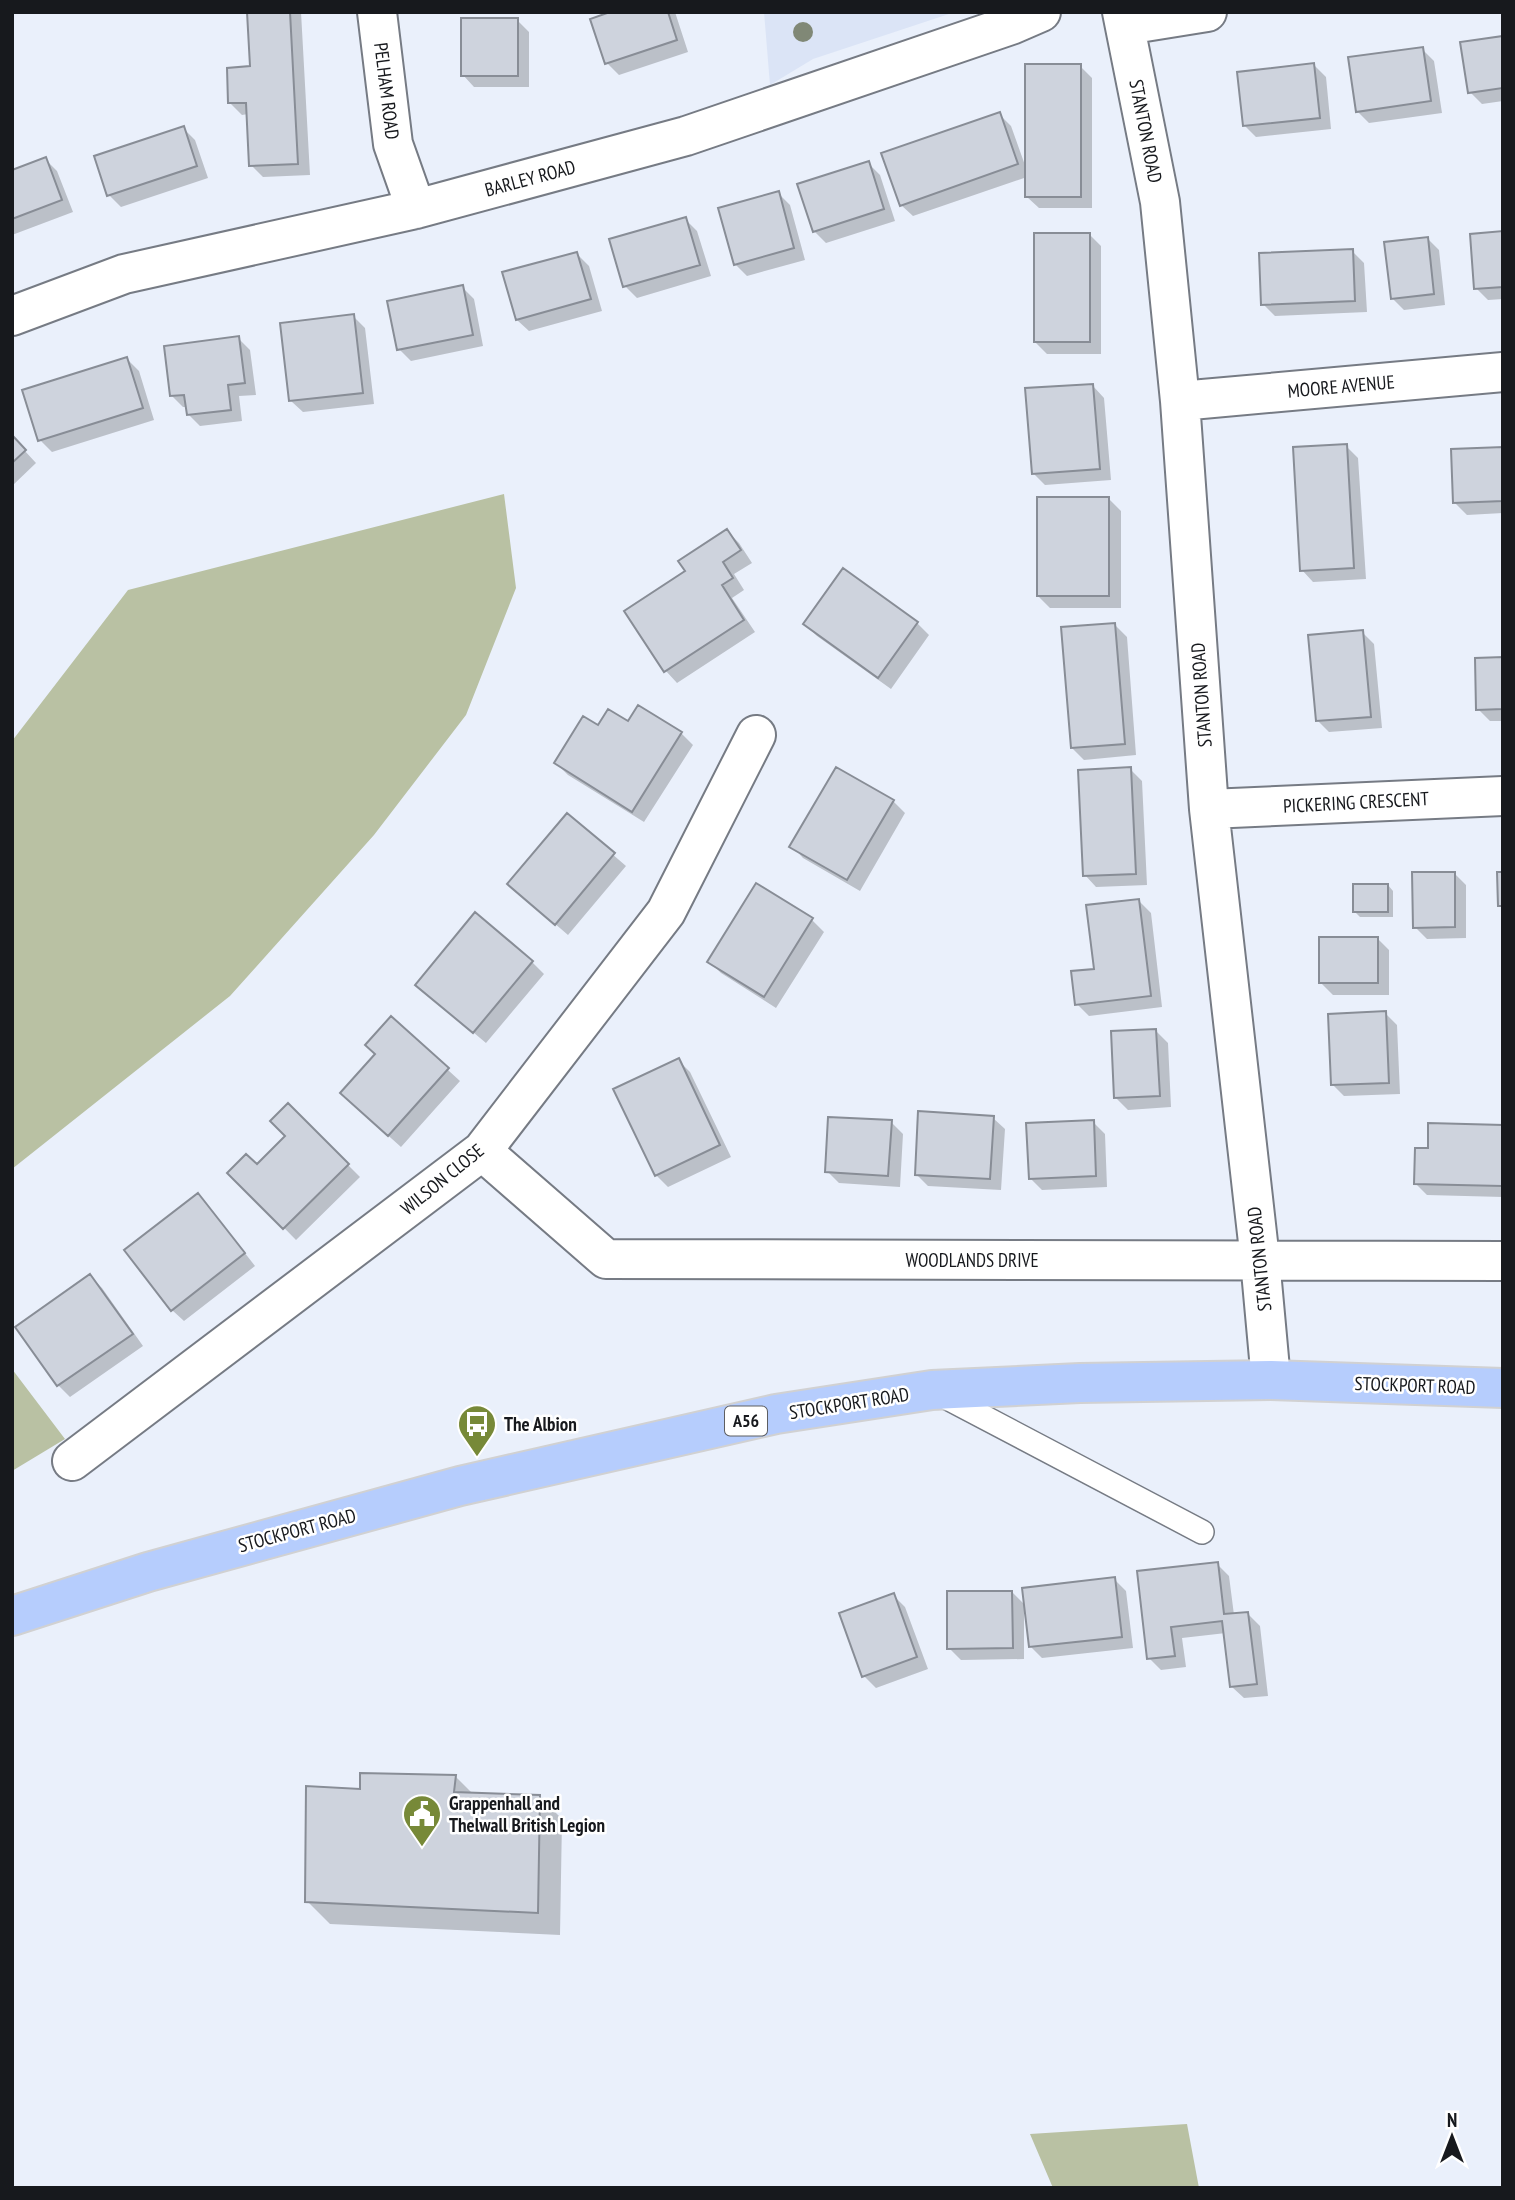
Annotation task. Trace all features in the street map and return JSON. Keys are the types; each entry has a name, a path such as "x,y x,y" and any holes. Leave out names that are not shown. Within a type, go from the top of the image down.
{"main road":[{"name":"STOCKPORT ROAD","path":"12,1616 148,1572 460,1486 776,1414 932,1390 1080,1383 1271,1380 1503,1388"}],"street":[{"name":"PELHAM ROAD","path":"377,12 393,144 416,209"},
{"name":"BARLEY ROAD","path":"12,316 124,274 416,209 686,136 1011,25 1041,12"},
{"path":"1124,19 1207,12"},
{"name":"STANTON ROAD","path":"1124,19 1160,202 1180,401 1209,809 1271,1380"},
{"name":"MOORE AVENUE","path":"1180,401 1503,372"},
{"name":"WILSON CLOSE","path":"72,1461 482,1151 666,912 756,735"},
{"name":"PICKERING CRESCENT","path":"1209,809 1503,796"},
{"name":"WOODLANDS DRIVE","path":"482,1151 606,1259 1503,1261"}],"lane":[{"path":"932,1390 1202,1532"}],"shaded area":[{"path":"764,12 955,12 813,59 770,85"}],"green space":[{"path":"504,494 516,588 466,715 374,835 230,996 12,1169 12,741 128,590"},
{"path":"12,1369 65,1439 12,1471"},
{"path":"1187,2124 1199,2188 1053,2188 1030,2134"}],"building":[{"path":"247,12 290,12 298,164 249,166 246,103 228,103 227,68 250,66"},
{"path":"610,12 668,12 677,40 605,64 590,19"},
{"path":"461,18 518,18 518,76 461,76"},
{"path":"1503,36 1503,88 1468,93 1460,42"},
{"path":"1423,47 1431,101 1356,112 1348,57"},
{"path":"1314,63 1320,118 1243,126 1237,72"},
{"path":"1025,64 1081,64 1081,197 1025,197"},
{"path":"1000,112 1018,164 900,206 881,153"},
{"path":"184,126 197,166 107,196 94,156"},
{"path":"46,157 62,200 12,219 12,170"},
{"path":"869,161 884,209 813,232 797,184"},
{"path":"779,191 794,248 734,265 718,208"},
{"path":"686,217 700,265 623,287 609,239"},
{"path":"1503,231 1503,287 1474,289 1470,234"},
{"path":"1034,233 1090,233 1090,342 1034,342"},
{"path":"1428,237 1434,294 1391,299 1384,242"},
{"path":"1353,249 1355,301 1261,305 1259,253"},
{"path":"577,252 591,299 516,320 502,272"},
{"path":"463,285 473,335 397,350 387,301"},
{"path":"354,314 363,393 289,401 280,323"},
{"path":"239,336 245,383 228,385 231,410 187,415 184,395 170,396 164,346"},
{"path":"127,357 143,408 38,441 22,390"},
{"path":"1093,384 1100,469 1032,474 1025,388"},
{"path":"12,435 26,450 12,463"},
{"path":"1347,444 1354,568 1300,571 1293,447"},
{"path":"1503,447 1503,501 1453,503 1451,449"},
{"path":"1037,497 1109,497 1109,596 1037,596"},
{"path":"727,529 741,550 723,562 733,578 722,585 744,620 664,672 624,611 685,571 678,561"},
{"path":"843,568 918,622 878,678 803,624"},
{"path":"1115,623 1125,744 1071,748 1061,627"},
{"path":"1363,630 1371,717 1316,721 1308,635"},
{"path":"1503,657 1503,709 1476,710 1475,658"},
{"path":"638,705 682,732 632,812 554,763 583,716 598,725 608,709 628,721"},
{"path":"836,767 894,800 847,880 789,847"},
{"path":"1131,767 1136,874 1083,876 1078,770"},
{"path":"567,813 615,853 555,925 507,884"},
{"path":"1412,872 1455,872 1455,927 1413,928"},
{"path":"1497,872 1503,872 1503,906 1498,906"},
{"path":"756,883 813,918 764,997 707,962"},
{"path":"1353,884 1388,884 1388,912 1353,912"},
{"path":"1139,899 1151,996 1075,1005 1071,971 1094,969 1086,905"},
{"path":"475,912 533,961 473,1033 415,985"},
{"path":"1319,937 1378,937 1378,983 1319,983"},
{"path":"1386,1011 1389,1083 1331,1085 1328,1014"},
{"path":"391,1016 449,1068 388,1136 340,1093 375,1054 365,1045"},
{"path":"1156,1029 1160,1096 1114,1098 1111,1031"},
{"path":"679,1058 720,1145 655,1176 613,1089"},
{"path":"288,1103 349,1164 283,1229 227,1173 246,1154 257,1164 285,1136 270,1121"},
{"path":"918,1111 994,1116 990,1179 915,1175"},
{"path":"828,1117 892,1120 888,1176 825,1172"},
{"path":"1094,1120 1096,1176 1029,1179 1026,1123"},
{"path":"1428,1123 1503,1125 1502,1186 1414,1184 1415,1148 1428,1148"},
{"path":"198,1193 245,1253 171,1311 124,1250"},
{"path":"90,1274 133,1334 57,1386 15,1327"},
{"path":"1218,1562 1224,1614 1248,1612 1257,1684 1230,1687 1222,1621 1171,1627 1175,1656 1147,1659 1137,1571"},
{"path":"1115,1577 1122,1637 1029,1647 1022,1588"},
{"path":"947,1591 1012,1591 1013,1648 947,1649"},
{"path":"894,1593 917,1657 862,1677 839,1613"},
{"name":"Grappenhall and Thelwall British Legion","path":"360,1773 456,1775 454,1792 540,1795 538,1913 305,1902 306,1786 360,1789"}],"place":[{"name":"The Albion","path":"477,1458"},
{"name":"Grappenhall and Thelwall British Legion","path":"422,1848"}]}
